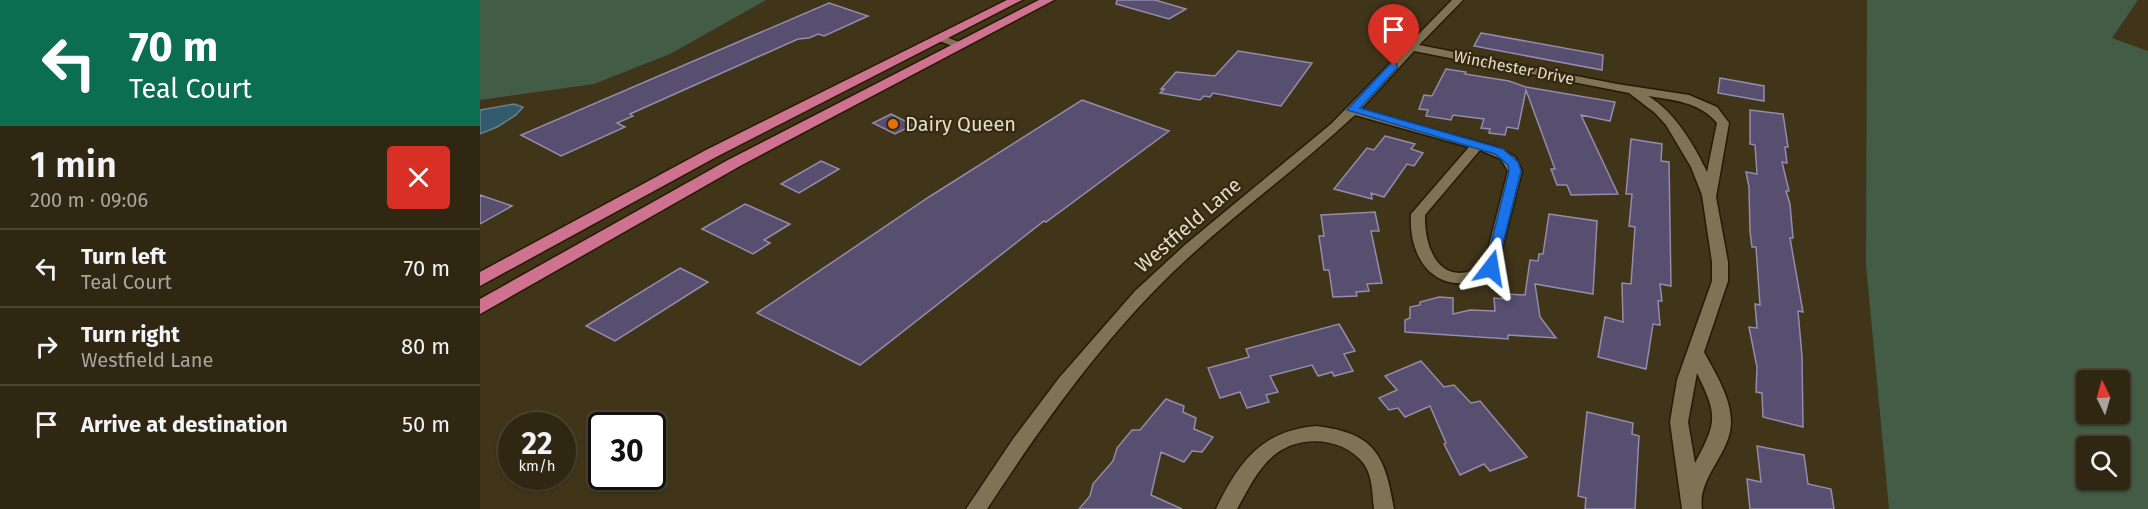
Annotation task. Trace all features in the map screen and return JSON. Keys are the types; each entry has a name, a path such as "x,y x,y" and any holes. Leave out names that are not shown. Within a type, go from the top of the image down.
{"highway":[{"path":"480,280 702,159 1016,0"},
{"path":"480,307 734,163 1048,0"}],"street":[{"name":"Westfield Lane","path":"976,509 1046,405 1128,307 1169,267 1352,110 1458,0"},
{"path":"941,38 960,46"},
{"name":"Winchester Drive","path":"1411,47 1617,88 1693,100 1713,110 1723,123 1709,197"},
{"name":"Winchester Drive","path":"1617,88 1637,94 1655,105 1694,159 1704,177 1709,197 1720,262 1720,281 1686,380 1678,422 1692,508"},
{"path":"1352,110 1477,145 1508,157 1514,164 1515,171 1491,268 1477,276 1457,277 1432,268 1425,259 1417,221 1418,214 1477,145"},
{"name":"Winchester Drive","path":"1692,508 1696,477 1717,443 1722,423 1719,399 1696,353"},
{"path":"1226,509 1259,458 1271,446 1302,434 1322,433 1341,438 1357,446 1371,458 1379,473 1384,509"}],"green space":[{"path":"480,0 766,0 670,54 594,84 480,100"},
{"path":"1867,0 2138,0 2112,38 2148,51 2148,509 1889,509 1866,265"}],"water":[{"path":"514,104 523,107 516,115 480,134 480,110"}],"building":[{"path":"1117,0 1155,0 1186,9 1169,19 1116,4"},
{"path":"829,3 868,16 824,36 818,34 798,39 630,114 633,116 617,123 625,127 561,156 521,135"},
{"path":"1481,33 1603,55 1602,70 1474,46"},
{"path":"1238,51 1312,63 1281,106 1213,93 1210,97 1204,96 1200,100 1160,93 1176,72 1215,76"},
{"path":"1446,69 1509,81 1526,87 1615,102 1610,121 1581,115 1618,194 1571,195 1567,185 1557,185 1551,169 1555,169 1526,90 1518,129 1507,127 1505,135 1489,133 1490,129 1481,128 1484,119 1453,115 1451,120 1426,116 1428,110 1419,109 1424,95 1432,96"},
{"path":"1720,78 1764,86 1764,101 1718,93"},
{"path":"1082,100 1169,131 1046,222 1044,221 860,365 757,313 929,197"},
{"path":"1750,110 1783,114 1788,147 1785,147 1787,163 1782,162 1789,191 1786,191 1790,204 1793,238 1790,238 1803,312 1798,311 1802,356 1803,427 1763,417 1762,393 1756,392 1757,367 1749,327 1757,328 1755,304 1760,305 1756,247 1752,247 1750,231 1749,187 1746,172 1757,174 1755,145 1750,144"},
{"name":"Dairy Queen","path":"891,114 913,125 895,134 873,123"},
{"path":"1385,136 1415,144 1411,149 1423,153 1414,166 1407,164 1384,197 1371,193 1372,199 1334,189 1367,148 1374,150"},
{"path":"1631,139 1662,144 1661,161 1669,162 1671,286 1660,284 1662,301 1658,301 1660,325 1653,324 1646,369 1598,357 1605,317 1623,322 1622,283 1631,284 1635,227 1629,226 1632,194 1626,194"},
{"path":"821,161 839,169 799,193 781,184"},
{"path":"480,195 512,206 480,224"},
{"path":"745,204 790,224 764,240 770,243 753,254 702,229"},
{"path":"1375,212 1379,231 1371,231 1382,283 1367,284 1369,291 1356,292 1357,296 1333,297 1329,270 1324,270 1319,236 1324,236 1321,215"},
{"path":"1549,214 1597,221 1593,294 1535,284 1540,317 1556,338 1508,335 1508,339 1405,332 1405,320 1410,318 1410,307 1420,305 1420,302 1439,297 1453,298 1453,314 1470,310 1495,311 1494,298 1505,299 1505,294 1525,295 1530,260 1538,261 1539,254 1543,254"},
{"path":"680,268 708,282 615,341 586,326"},
{"path":"1339,324 1355,351 1344,354 1353,371 1334,376 1332,372 1318,376 1312,365 1270,376 1278,392 1266,395 1269,402 1247,408 1240,392 1220,398 1208,368 1249,357 1246,349"},
{"path":"1421,361 1444,387 1454,385 1471,403 1480,401 1527,457 1490,471 1484,464 1460,475 1444,444 1446,443 1430,406 1405,417 1398,408 1389,410 1379,398 1397,390 1385,376"},
{"path":"1166,399 1184,406 1183,412 1196,418 1194,429 1213,437 1202,452 1192,451 1184,462 1161,452 1151,495 1182,509 1079,509 1090,496 1093,484 1113,461 1117,448 1132,430 1140,430"},
{"path":"1587,412 1633,423 1632,434 1639,436 1635,509 1585,509 1586,498 1578,496"},
{"path":"1757,446 1804,455 1808,484 1831,489 1834,509 1750,509 1747,479 1761,482"}],"place":[{"name":"Dairy Queen","path":"893,124"}],"route":[{"path":"1394,66 1352,110 1499,152 1514,164 1515,171 1491,268"}]}
